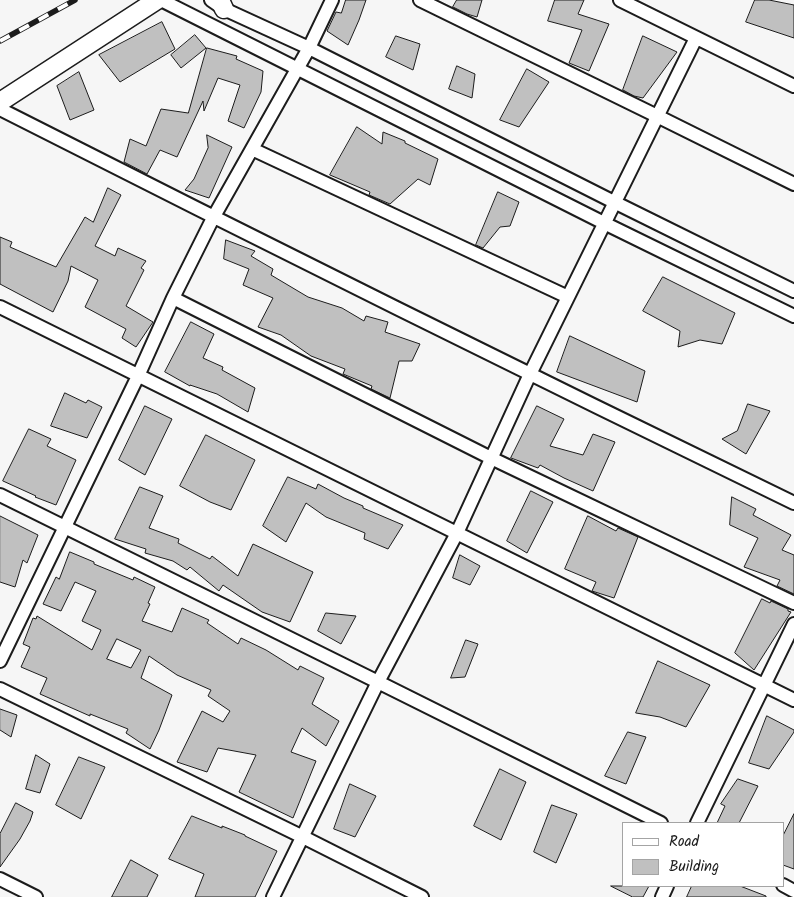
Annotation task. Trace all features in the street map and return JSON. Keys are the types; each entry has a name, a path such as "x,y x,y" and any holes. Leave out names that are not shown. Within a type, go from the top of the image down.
{"street":[{"path":"0,102 158,0"},
{"path":"162,0 604,223 794,316"},
{"path":"0,661 138,376 173,298 214,218 309,48 332,0"},
{"path":"420,0 794,184"},
{"path":"620,0 794,86"},
{"path":"218,3 614,202 794,290"},
{"path":"273,897 378,682 457,533 530,374 696,38"},
{"path":"0,109 214,218 794,503"},
{"path":"252,149 568,297"},
{"path":"173,298 491,458 794,603"},
{"path":"0,307 794,700"},
{"path":"0,495 659,822"},
{"path":"697,822 794,624"},
{"path":"0,689 422,897"},
{"path":"0,880 36,897"}],"building":[{"path":"346,0 366,0 348,45 327,31 336,12 341,13"},
{"path":"457,0 482,0 477,17 453,7"},
{"path":"555,0 584,0 578,14 609,24 589,71 569,63 582,30 548,21"},
{"path":"755,0 769,0 794,5 794,38 746,22"},
{"path":"162,22 175,49 120,82 99,55"},
{"path":"195,35 206,48 181,68 171,55"},
{"path":"396,36 420,44 413,70 386,57"},
{"path":"643,36 677,52 643,98 623,90"},
{"path":"207,48 237,56 236,59 263,71 261,92 244,128 228,121 240,85 218,78 204,111 203,101 177,157 160,150 147,174 124,162 130,139 146,146 161,109 188,113"},
{"path":"457,66 475,74 472,98 449,89"},
{"path":"527,69 549,82 519,127 500,120"},
{"path":"79,72 94,110 70,120 57,86"},
{"path":"357,127 382,144 383,132 405,141 405,143 438,159 430,185 418,179 390,204 369,195 370,192 330,175"},
{"path":"207,135 232,147 209,198 185,190 194,179 208,148"},
{"path":"108,188 121,195 95,246 115,256 118,248 146,261 141,268 144,270 126,306 153,322 136,347 122,338 126,329 85,307 98,280 71,266 68,281 53,312 0,284 0,237 12,242 10,247 56,267 85,217 93,222"},
{"path":"498,192 519,202 510,226 500,227 483,248 476,245"},
{"path":"226,240 255,251 251,256 273,269 271,275 308,297 342,308 364,321 366,316 388,322 385,332 420,344 412,361 399,361 390,398 371,389 372,386 343,374 345,369 311,356 281,335 258,327 273,298 243,285 249,269 224,259"},
{"path":"663,277 735,313 722,344 700,340 678,347 680,331 643,311"},
{"path":"191,322 214,334 203,358 223,367 222,370 255,388 248,412 217,394 190,386 165,372"},
{"path":"570,336 645,371 637,402 557,372"},
{"path":"65,393 86,403 88,400 102,407 87,438 51,426"},
{"path":"748,404 770,411 746,454 722,439 737,431"},
{"path":"145,406 172,419 145,475 119,460"},
{"path":"537,406 564,419 550,446 583,455 593,434 615,442 593,491 540,465 538,468 511,458"},
{"path":"29,429 51,439 47,446 76,460 56,505 3,481"},
{"path":"206,435 255,460 231,510 210,502 180,486"},
{"path":"288,477 316,489 318,484 363,506 363,508 403,525 388,549 364,539 365,533 326,517 306,503 286,542 263,526"},
{"path":"140,487 163,496 149,528 179,539 178,543 210,559 212,556 238,576 253,544 313,572 290,622 262,612 223,585 219,591 190,567 187,570 173,561 145,553 146,549 115,539"},
{"path":"531,491 553,502 527,553 507,541"},
{"path":"732,497 756,509 753,515 791,535 782,550 794,555 794,594 777,586 780,580 744,567 758,538 730,525"},
{"path":"0,516 38,535 27,563 23,560 15,587 0,582"},
{"path":"588,516 616,531 618,528 638,537 614,598 592,591 596,582 565,569"},
{"path":"70,552 94,562 94,564 133,580 134,577 155,587 142,621 172,632 182,608 209,620 207,623 238,644 241,638 266,650 298,670 300,666 324,678 312,704 339,721 326,746 302,728 291,752 316,761 293,818 239,792 256,755 218,748 207,772 177,762 202,711 223,722 230,711 208,696 211,690 177,675 149,656 141,678 172,695 150,749 126,733 128,729 90,714 90,716 40,694 47,678 21,667 30,647 23,644 33,618 36,619 37,616 92,650 101,630 82,621 96,591 75,582 61,611 43,604 56,577 59,579","holes":["117,639 141,650 131,668 107,659"]},
{"path":"460,555 480,566 470,585 453,578"},
{"path":"762,599 770,603 771,601 791,612 754,670 735,653"},
{"path":"326,613 356,616 341,644 318,631"},
{"path":"466,640 478,644 465,677 451,678"},
{"path":"658,661 710,685 686,727 660,717 636,713"},
{"path":"0,709 17,715 11,737 0,730"},
{"path":"767,716 794,730 769,769 749,763"},
{"path":"628,732 646,737 626,784 605,776"},
{"path":"36,755 50,764 40,793 26,789"},
{"path":"79,757 105,767 81,819 56,805"},
{"path":"500,769 526,782 501,840 474,826"},
{"path":"738,779 758,786 740,822 717,822 725,806 721,804"},
{"path":"350,784 376,796 355,837 334,829"},
{"path":"16,803 33,812 20,839 0,867 0,834"},
{"path":"552,805 577,814 556,863 534,852"},
{"path":"794,814 794,869 784,865 784,834"},
{"path":"192,816 245,835 277,851 255,897 195,897 204,874 169,859"},
{"path":"131,860 158,875 147,897 112,897"},
{"path":"611,886 648,887 643,897 633,897"},
{"path":"692,887 743,887 766,896 766,897 687,897"}],"railway":[{"path":"0,41 75,0"}]}
